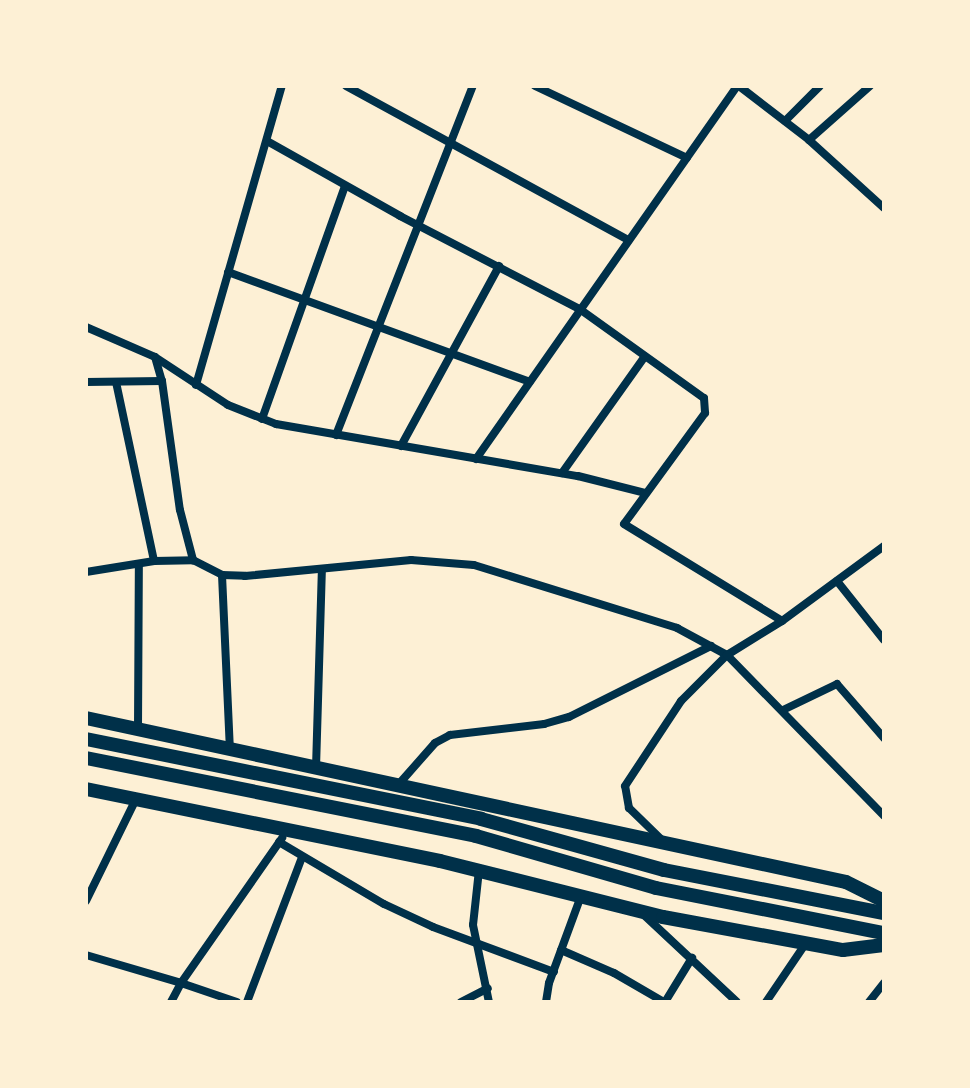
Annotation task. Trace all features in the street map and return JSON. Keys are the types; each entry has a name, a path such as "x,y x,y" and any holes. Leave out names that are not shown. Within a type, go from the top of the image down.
{"highway":[{"path":"86,718 846,882 884,901"},
{"path":"86,739 481,819 664,870 884,913"},
{"path":"86,758 476,836 656,888 884,933"},
{"path":"86,789 284,836 479,870 640,912 853,950 884,945"}],"street":[{"path":"196,385 282,86"},
{"path":"346,86 629,240"},
{"path":"336,435 473,86"},
{"path":"535,86 687,158"},
{"path":"476,459 738,86 809,140 883,206"},
{"path":"785,121 820,86"},
{"path":"809,140 870,86"},
{"path":"267,141 418,226 581,310 704,398 707,407 624,524 782,621"},
{"path":"262,419 345,186"},
{"path":"401,446 499,266"},
{"path":"228,272 530,382"},
{"path":"86,327 155,357 228,405 262,419 336,435 562,473 645,493"},
{"path":"562,473 645,356"},
{"path":"155,357 162,381 180,510 193,560"},
{"path":"86,382 162,381"},
{"path":"116,382 154,561"},
{"path":"665,843 629,808 625,798 627,781 681,701 727,655 782,621 884,546"},
{"path":"86,572 154,561 193,560 222,575 245,576 411,560 474,565 636,614 677,628 727,655 884,816"},
{"path":"138,729 139,564"},
{"path":"316,768 322,569"},
{"path":"222,575 230,749"},
{"path":"837,581 884,640"},
{"path":"398,785 435,743 450,735 544,724 569,717 711,646"},
{"path":"783,710 837,684 884,738"},
{"path":"86,901 136,799"},
{"path":"171,1002 181,983 284,836 302,857 384,904 554,972"},
{"path":"247,1002 302,857"},
{"path":"479,870 473,909 476,941 489,1002"},
{"path":"546,1002 581,896"},
{"path":"640,912 737,1002"},
{"path":"766,1002 806,943"},
{"path":"561,950 614,973 665,1002 692,958"},
{"path":"86,955 237,1002"},
{"path":"869,1002 884,983"},
{"path":"461,1002 488,988"}]}
